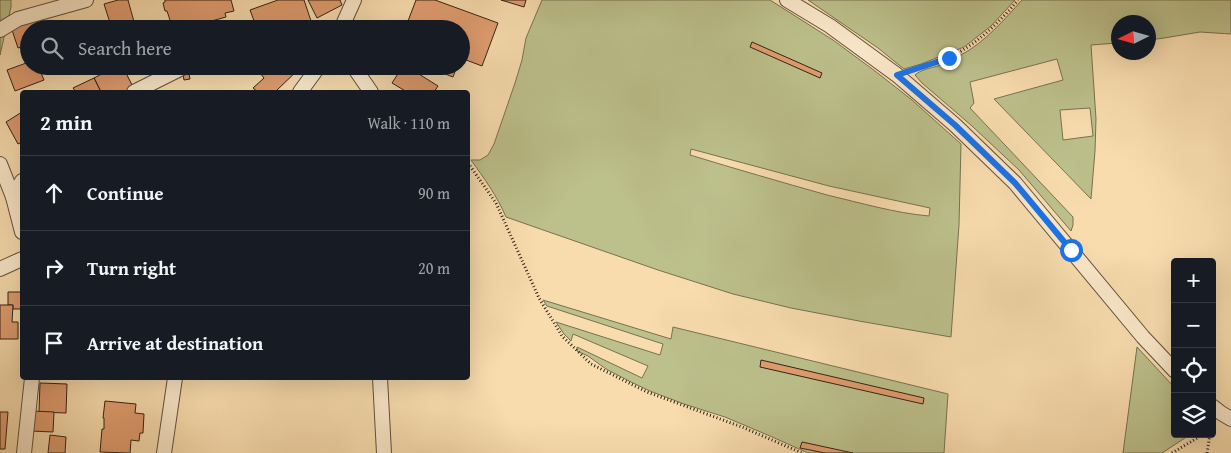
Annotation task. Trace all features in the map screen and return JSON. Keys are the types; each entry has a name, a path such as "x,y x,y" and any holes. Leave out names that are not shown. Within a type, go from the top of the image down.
{"street":[{"path":"0,30 18,19 86,0"},
{"path":"345,20 354,0"},
{"path":"787,0 830,26 897,75 955,125 1015,183 1171,367"},
{"path":"138,90 168,75"},
{"path":"301,90 312,75"},
{"path":"359,75 370,90"},
{"path":"0,164 13,197 20,224"},
{"path":"13,197 20,185"},
{"path":"0,269 20,260"},
{"path":"24,453 32,380"},
{"path":"164,453 175,380"},
{"path":"380,380 384,453"},
{"path":"1216,409 1231,419"}],"path":[{"path":"897,75 949,58 978,41 1018,0"},
{"path":"470,166 496,203 539,298 562,336 591,364 647,392 742,427 802,453"},
{"path":"1172,453 1197,438"},
{"path":"1207,453 1209,438"}],"green space":[{"path":"0,0 11,0 11,7 0,55"},
{"path":"542,0 770,0 833,40 912,100 961,144 959,225 951,337 791,308 733,294 506,217 494,194 471,160 480,160 488,155 494,144 522,60 526,38","holes":["691,149 829,186 930,208 929,216 891,210 827,195 690,155"]},
{"path":"808,0 1015,0 991,26 964,47 904,69 878,48"},
{"path":"1022,0 1231,0 1231,34 1200,32 1156,39 1156,15 1111,15 1111,44 1091,45 1096,119 1091,199 994,99 1063,80 1057,59 970,82 974,103 970,108 1073,217 1071,231 1019,170 915,75 925,69 948,62 970,50 994,30","holes":["1090,108 1093,136 1063,140 1060,110"]},
{"path":"543,300 671,339 673,327 948,394 944,453 808,453 725,417 650,391 606,369 588,356 577,351 577,347 642,378 648,366 573,334 571,341 556,322 660,355 663,344 547,306"},
{"path":"1137,347 1171,384 1171,438 1185,438 1162,453 1123,453"}],"building":[{"path":"118,0 128,0 134,20 109,20 104,4"},
{"path":"165,0 231,0 234,11 225,13 226,17 215,20 170,20 167,11 165,11 163,3"},
{"path":"278,0 304,0 311,20 254,20 250,10"},
{"path":"308,0 340,0 342,5 317,18"},
{"path":"416,0 435,0 498,23 482,66 470,61 470,20 408,20"},
{"path":"501,0 526,0 524,7"},
{"path":"20,24 20,47 18,48 11,27"},
{"path":"752,42 822,73 820,78 750,47"},
{"path":"20,65 20,75 42,75 44,80 15,91 7,70"},
{"path":"100,75 127,75 134,89 100,90 94,78"},
{"path":"183,75 189,75 190,79 184,80"},
{"path":"262,75 293,75 277,90 256,90 253,88 264,78"},
{"path":"397,75 420,75 438,86 435,90 404,90 392,83"},
{"path":"94,78 100,90 74,90 73,88"},
{"path":"20,113 20,143 18,144 6,122"},
{"path":"8,292 20,292 20,309 13,309 13,305 8,305"},
{"path":"0,305 13,305 12,322 18,322 18,339 0,339"},
{"path":"761,360 924,398 923,404 760,367"},
{"path":"40,383 67,384 66,413 39,412"},
{"path":"105,401 136,404 135,413 144,414 143,433 140,433 139,441 131,440 130,453 100,452 102,429 104,429"},
{"path":"32,411 54,412 53,432 31,431"},
{"path":"0,412 8,412 5,449 0,449"},
{"path":"50,435 66,437 65,453 48,453"},
{"path":"802,442 853,453 825,453 800,448"}],"route":[{"path":"949,58 897,75 955,125 1015,183 1071,250"}]}
